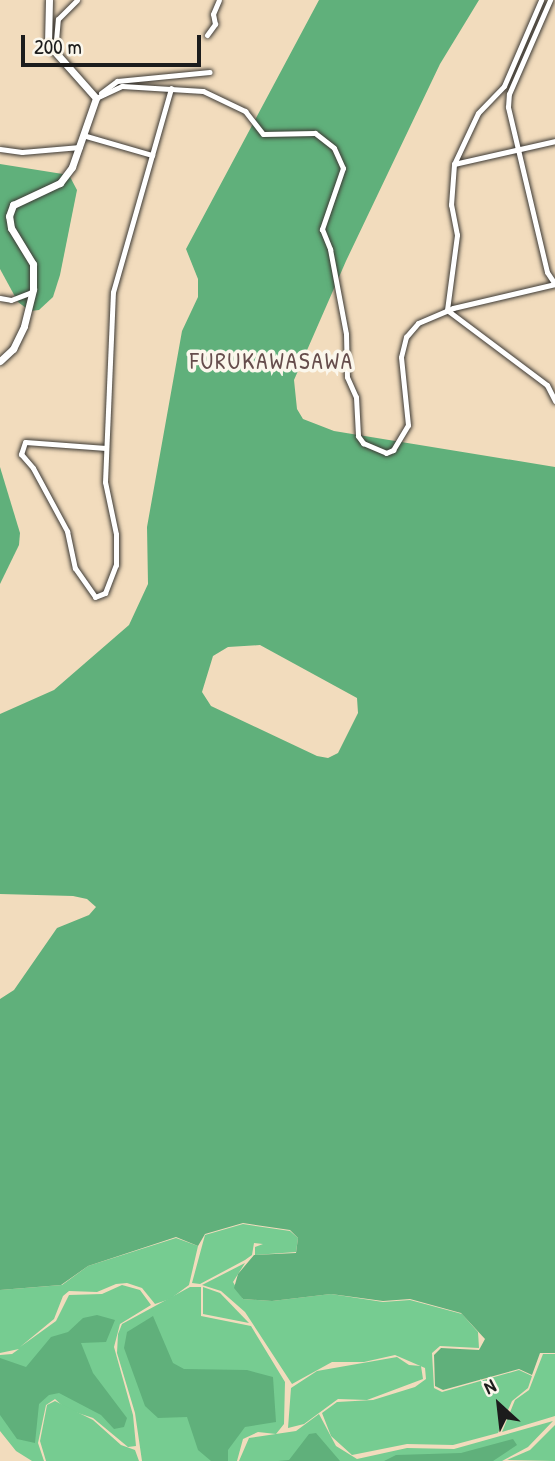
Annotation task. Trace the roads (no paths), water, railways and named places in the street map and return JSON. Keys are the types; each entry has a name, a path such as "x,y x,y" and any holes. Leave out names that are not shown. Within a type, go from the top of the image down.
{"street":[{"path":"49,0 45,36 56,55 96,98"},
{"path":"56,55 54,36 58,19 77,0"},
{"path":"207,35 215,24 213,14 219,0"},
{"path":"447,310 457,235 451,205 454,164 478,113 505,86 541,0"},
{"path":"96,98 121,86 203,90 228,100 245,111 262,134 315,133 334,148 343,168 322,229 330,249 346,334 347,377 356,397 355,425 363,443 386,453 402,438 409,417 401,366 406,337 418,323 447,310 555,284 547,272 518,149 509,94 552,1"},
{"path":"0,360 13,349 24,326 32,292 33,264 11,228 9,216 24,197 60,183 86,136 96,98 117,81 210,72"},
{"path":"106,448 25,442 21,454 33,468 67,531 75,568 95,597 105,593 116,565 116,534 105,482 113,292 171,88"},
{"path":"86,136 152,155"},
{"path":"454,164 555,141"},
{"path":"0,149 81,147"},
{"path":"0,298 11,300 32,292"},
{"path":"447,310 550,388 555,401"},
{"path":"550,388 555,382"}],"district":[{"name":"FURUKAWASAWA","path":"272,361"}]}
